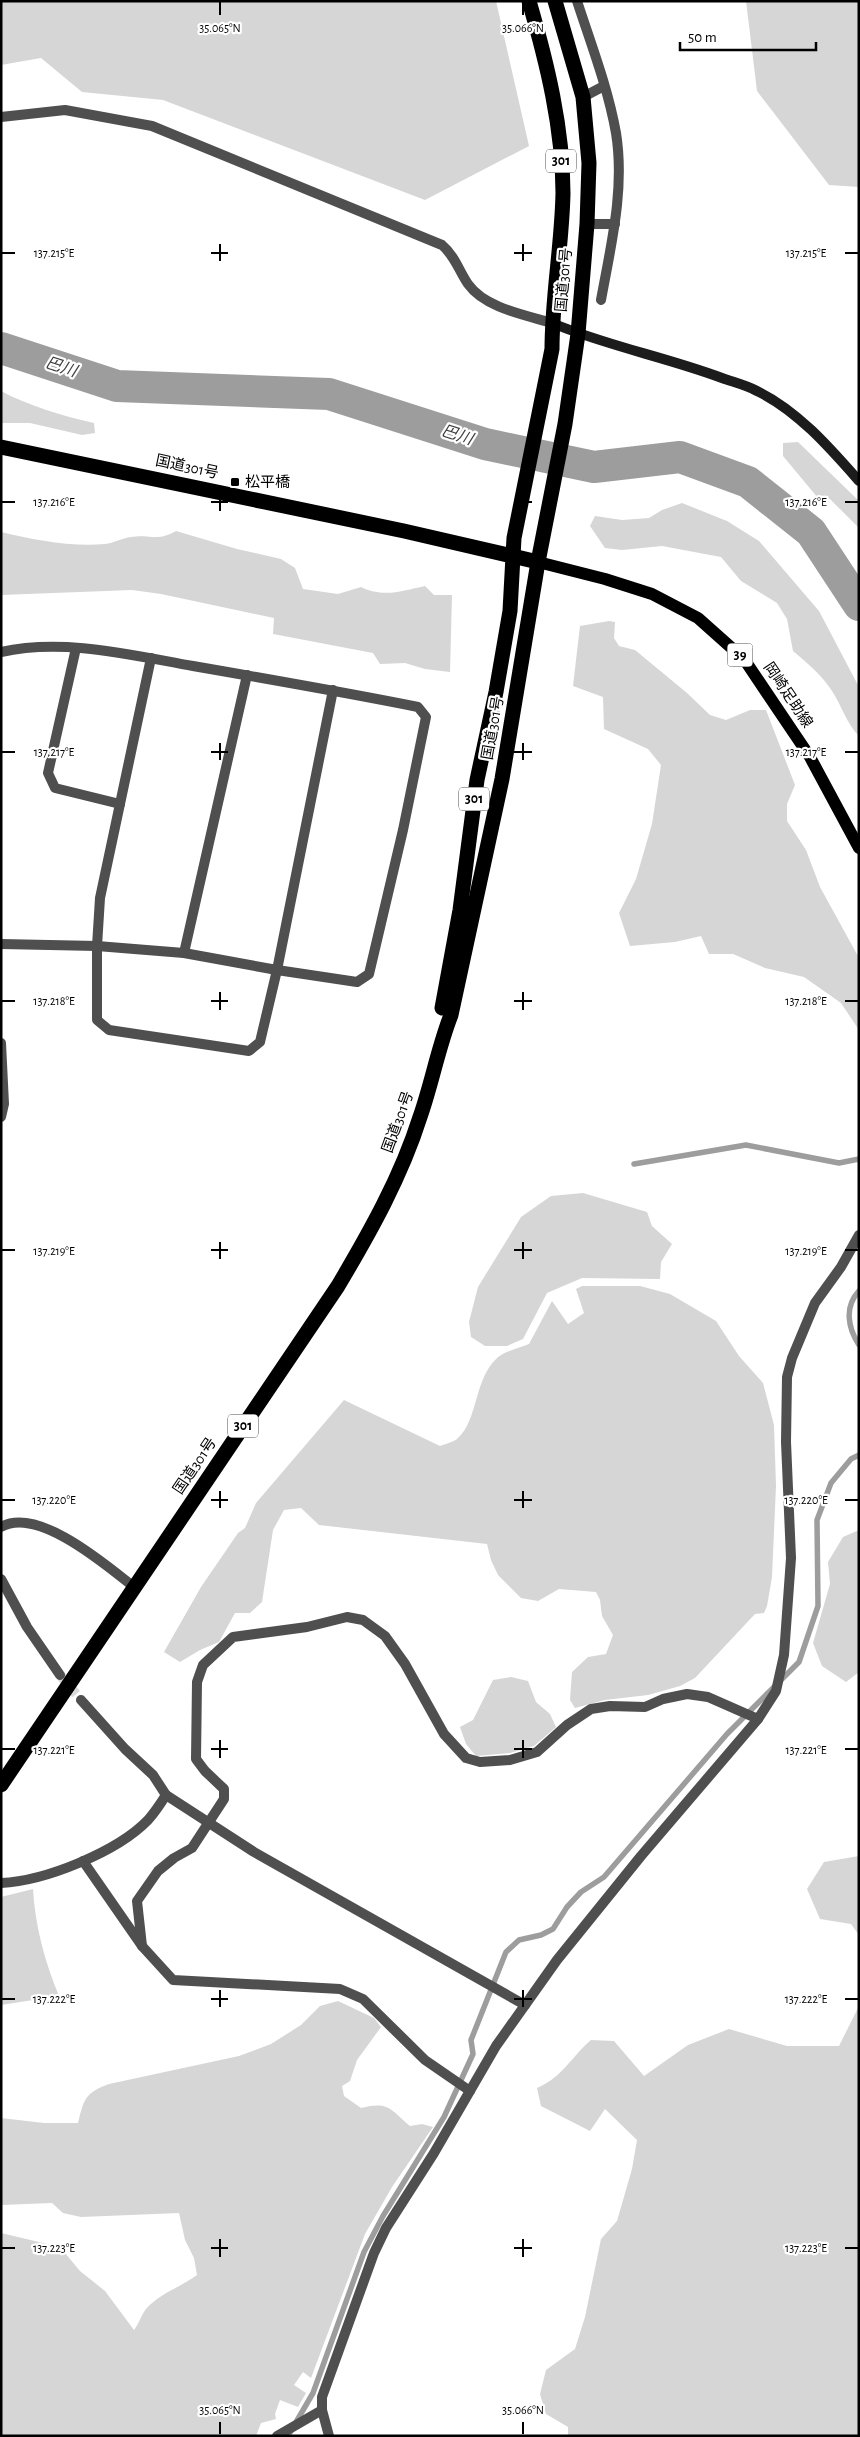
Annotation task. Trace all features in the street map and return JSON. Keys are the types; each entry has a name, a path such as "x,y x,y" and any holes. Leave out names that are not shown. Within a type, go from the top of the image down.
{"highway":[{"name":"国道301号","path":"440,1044 440,1023 460,910 477,780 496,692 510,611 514,538 552,349 552,323 556,297 562,211 560,150 551,88 529,1"},
{"name":"国道301号","path":"1,1785 338,1286 374,1226 394,1184 420,1117 440,1044 451,1015 502,779 538,562 565,424 578,334 587,224 589,163 583,96 556,1"},
{"name":"国道301号","path":"1,447 404,530 538,562"}],"main road":[{"path":"552,323 578,334 688,365 757,391 786,409 824,443 859,481"},
{"name":"岡崎足助線","path":"538,562 605,579 652,594 698,618 744,659 810,757 859,848"}],"street":[{"path":"577,1 604,86 616,134 618,183 615,224 601,300"},
{"path":"583,96 604,86"},
{"path":"1,117 64,110 152,126 442,246 454,258 469,285 483,298 552,323"},
{"path":"587,224 615,224"},
{"path":"1,652 39,646 76,648 151,658 418,707 426,717 403,830 369,974 357,982 184,953 97,946 1,944"},
{"path":"76,648 48,773 55,788 120,804"},
{"path":"151,658 100,898 97,946 97,1020 109,1030 249,1051 260,1042 277,970 333,690"},
{"path":"184,953 246,675"},
{"path":"1,1043 4,1104 1,1117"},
{"path":"329,2436 322,2410 322,2397 329,2373 374,2253 386,2228 434,2153 496,2046 557,1960 642,1856 758,1720 767,1707 780,1679 789,1610 791,1558 786,1442 787,1376 802,1332 815,1303 841,1266 859,1235"},
{"path":"1,1527 7,1524 32,1524 55,1530 134,1587"},
{"path":"1,1578 27,1627 60,1675"},
{"path":"142,1946 137,1901 158,1871 174,1858 192,1848 224,1799 224,1789 205,1771 196,1759 197,1682 202,1665 233,1637 307,1627 347,1617 363,1620 385,1636 405,1664 444,1734 466,1758 480,1762 510,1760 537,1752 568,1725 591,1710 610,1706 644,1707 663,1699 687,1694 708,1697 758,1720"},
{"path":"81,1700 125,1749 153,1775 166,1794 254,1852 525,2005"},
{"path":"1,1883 20,1882 58,1871 83,1861 123,1839 148,1820 166,1794"},
{"path":"83,1861 142,1946 172,1980 340,1989 363,1999 425,2060 470,2091"},
{"path":"277,2436 322,2410"}],"shaded area":[{"path":"1,1 496,1 529,146 425,200 163,100 82,92 41,58 1,65"},
{"path":"746,1 859,1 859,187 829,185 757,91"},
{"path":"1,391 46,410 94,423 95,433 82,435 30,423 1,423"},
{"path":"798,442 859,501 859,528 830,499 818,498 783,456 783,443"},
{"path":"682,503 727,521 759,541 819,611 859,687 859,736 851,726 828,685 793,651 787,619 777,603 741,581 721,557 662,546 622,550 605,548 590,526 595,516 622,520 649,518 662,510"},
{"path":"176,531 237,549 281,559 295,568 303,589 338,594 361,587 385,593 425,586 434,595 452,595 450,672 425,669 405,663 380,664 373,653 273,634 274,618 161,594 132,590 1,595 1,532 53,542 92,545 138,536 159,537"},
{"path":"609,621 615,622 614,638 619,646 635,650 687,693 710,715 726,720 750,710 766,710 795,785 787,804 787,821 806,850 820,887 859,958 859,1030 841,1003 804,977 765,968 733,954 709,954 701,936 675,942 630,946 619,913 636,879 652,824 661,765 648,749 604,729 603,697 573,686 580,626"},
{"path":"583,1193 647,1212 652,1226 672,1244 661,1262 660,1279 582,1278 547,1293 523,1339 507,1346 485,1346 471,1337 469,1322 478,1287 521,1217 551,1196"},
{"path":"582,1286 640,1286 670,1294 716,1321 739,1356 763,1383 774,1425 776,1486 772,1577 767,1606 764,1613 755,1614 695,1678 680,1686 648,1695 605,1700 575,1708 570,1700 572,1672 588,1657 606,1654 613,1635 602,1616 600,1600 596,1592 559,1589 538,1601 521,1598 498,1575 491,1560 487,1544 319,1525 301,1508 284,1510 273,1530 262,1602 250,1613 235,1613 219,1642 200,1650 180,1662 164,1652 201,1587 238,1533 245,1528 256,1503 344,1400 440,1446 454,1441 469,1421 484,1377 497,1358 504,1353 529,1344 552,1301 568,1324 584,1313 576,1289"},
{"path":"859,1530 859,1672 846,1682 822,1666 813,1643 830,1584 828,1562 843,1537"},
{"path":"511,1677 528,1681 536,1702 550,1714 556,1727 534,1746 510,1753 476,1756 466,1744 460,1727 473,1720 493,1680"},
{"path":"859,1856 859,1935 851,1924 820,1919 807,1889 824,1862"},
{"path":"33,1889 36,1917 42,1944 59,1996 1,2005 1,1897"},
{"path":"338,2001 374,2018 381,2027 357,2060 350,2081 342,2086 344,2096 361,2108 378,2105 384,2106 393,2111 410,2126 422,2124 433,2127 392,2187 365,2234 311,2378 303,2372 294,2385 306,2393 298,2407 280,2400 275,2414 276,2419 261,2423 256,2436 1,2436 1,2233 60,2247 80,2271 105,2291 134,2330 144,2311 152,2303 197,2275 194,2258 185,2240 179,2213 81,2217 63,2213 52,2203 1,2205 1,2118 44,2123 78,2123 86,2098 101,2087 239,2056 271,2044 301,2025 320,2006"},
{"path":"859,2006 859,2436 568,2436 568,2427 546,2414 540,2394 546,2370 575,2349 585,2317 601,2239 617,2221 632,2169 637,2140 605,2109 590,2131 541,2106 537,2088 554,2078 591,2040 614,2041 644,2076 688,2045 729,2029 787,2046 839,2046"}],"waterway":[{"name":"巴川","path":"1,348 117,386 329,394 485,444 594,467 680,457 748,482 811,532 859,605"},
{"path":"634,1164 746,1145 839,1163 859,1159"},
{"path":"859,1291 851,1304 849,1318 852,1332 859,1345"},
{"path":"288,2436 313,2393 364,2252 383,2216 444,2117 473,2054 471,2040 506,1952 519,1940 541,1935 553,1929 567,1907 581,1892 604,1877 727,1734 799,1662 818,1606 817,1520 831,1483 851,1459 859,1455"}],"tunnel":[{"path":"60,1675 81,1700"}],"place":[{"name":"松平橋","path":"235,482"}]}
